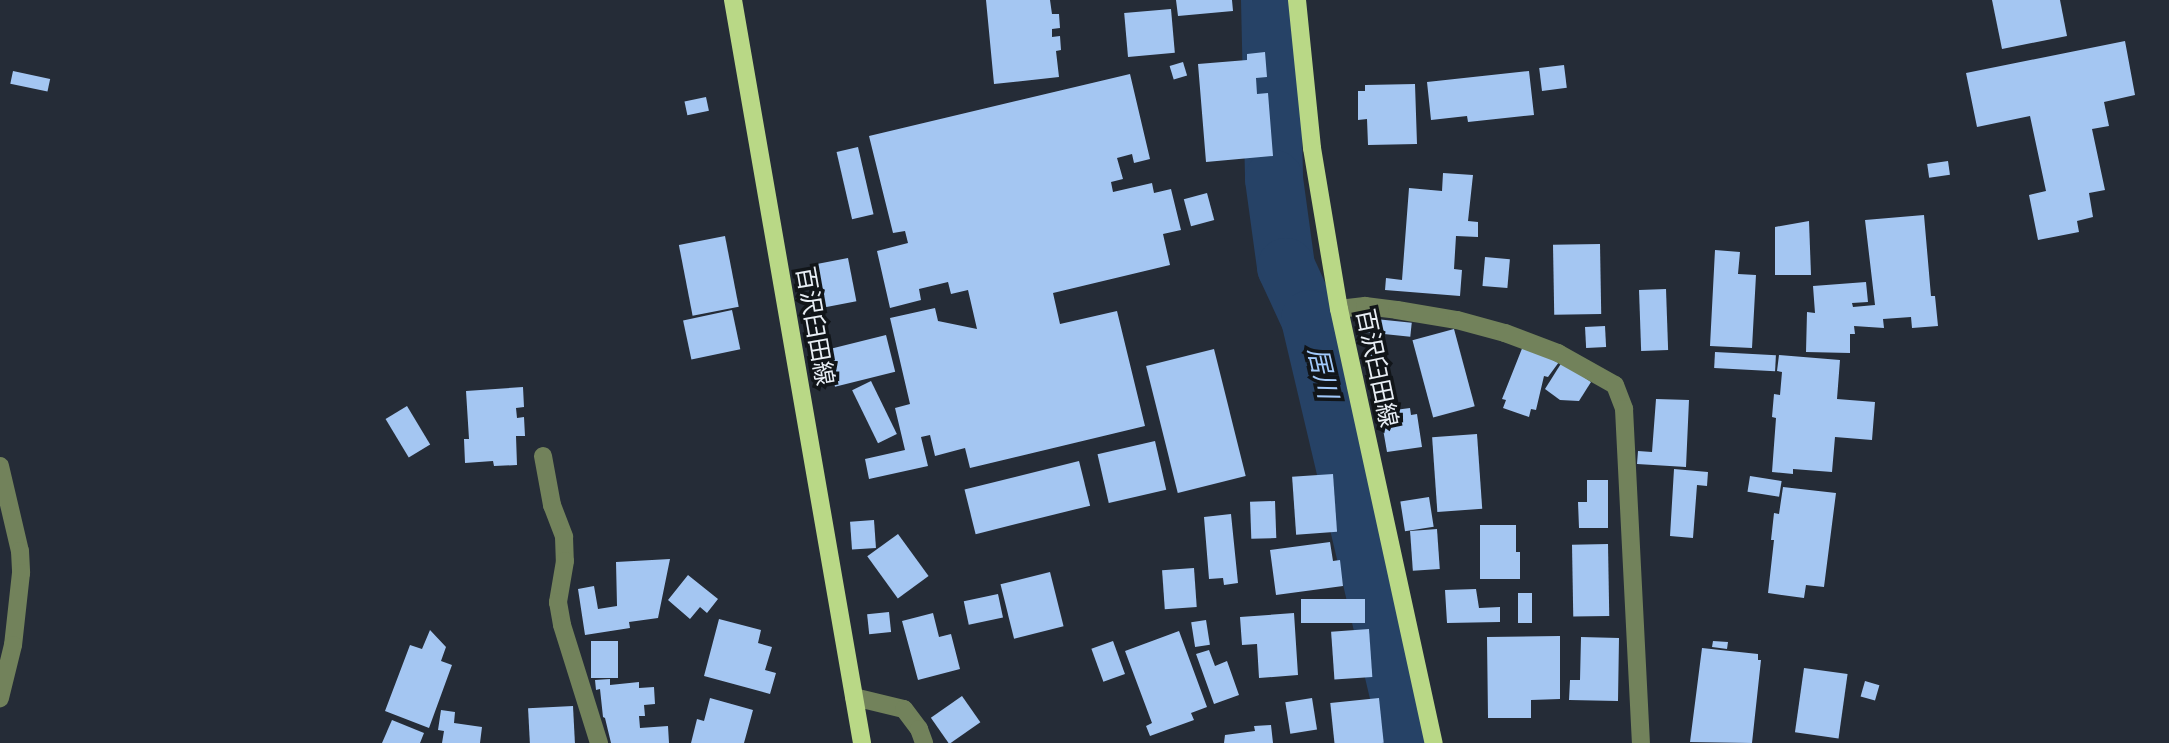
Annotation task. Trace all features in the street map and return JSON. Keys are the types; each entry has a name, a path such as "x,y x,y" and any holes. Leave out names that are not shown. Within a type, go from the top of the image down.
{"main road":[{"name":"百沢臼田線","path":"733,0 862,743"},
{"name":"百沢臼田線","path":"1297,0 1312,148 1339,309 1434,743"}],"street":[{"path":"1339,309 1365,306 1397,310 1457,320 1505,333 1558,353 1615,386 1624,409 1641,743"},
{"path":"543,456 552,505 564,537 565,561 558,602 562,625 599,743"},
{"path":"0,466 20,562 13,645 0,698"},
{"path":"854,697 904,709 919,729 925,743"}],"building":[{"path":"986,0 1050,0 1052,14 1059,14 1060,28 1052,29 1052,37 1060,36 1061,50 1056,51 1059,77 994,84"},
{"path":"1176,0 1232,0 1233,11 1178,16"},
{"path":"1992,0 2060,0 2067,36 2002,49"},
{"path":"1171,9 1175,53 1128,57 1124,13"},
{"path":"2125,41 2135,95 2104,102 2109,126 2092,129 2105,190 2089,193 2093,217 2077,221 2079,232 2038,240 2029,195 2046,191 2030,116 1977,127 1966,73"},
{"path":"1265,52 1267,77 1256,78 1257,94 1268,93 1273,156 1206,162 1198,64 1247,60 1247,54"},
{"path":"1183,62 1187,75 1174,79 1170,66"},
{"path":"1564,65 1567,88 1542,91 1539,68"},
{"path":"13,71 50,79 47,92 10,84"},
{"path":"1529,71 1534,115 1468,122 1467,116 1431,120 1427,82"},
{"path":"1130,74 1150,159 1134,163 1132,154 1117,158 1123,179 1111,182 1113,192 1152,183 1154,193 1171,189 1181,230 1163,234 1170,265 1053,293 1060,324 1117,311 1145,426 970,468 965,448 935,456 930,435 921,437 928,466 869,479 865,459 905,450 895,408 910,404 890,318 935,308 938,321 977,329 968,290 951,294 948,282 919,289 921,300 890,308 877,251 908,243 905,231 893,233 869,136"},
{"path":"1415,84 1417,144 1368,145 1367,119 1358,120 1358,91 1365,91 1365,85"},
{"path":"706,97 709,111 687,115 684,102"},
{"path":"858,147 874,214 852,219 837,152"},
{"path":"1948,161 1950,175 1929,178 1927,164"},
{"path":"1443,173 1473,175 1468,221 1478,222 1478,237 1456,236 1454,269 1462,270 1460,296 1385,290 1386,278 1402,280 1409,188 1442,191"},
{"path":"1207,193 1214,220 1191,226 1184,199"},
{"path":"1924,215 1931,296 1935,296 1938,326 1912,328 1911,317 1883,319 1884,328 1854,326 1855,334 1850,334 1850,353 1806,352 1807,312 1815,313 1813,286 1866,282 1868,302 1852,303 1853,307 1875,305 1865,220"},
{"path":"1809,221 1811,275 1775,275 1775,227"},
{"path":"725,236 739,307 693,316 679,245"},
{"path":"1600,244 1601,314 1554,315 1553,245"},
{"path":"1715,250 1740,252 1738,274 1756,275 1752,348 1710,346"},
{"path":"1485,257 1510,259 1507,288 1482,286"},
{"path":"848,258 856,301 824,307 816,264"},
{"path":"1666,289 1668,350 1641,351 1639,290"},
{"path":"732,310 740,349 691,360 683,320"},
{"path":"1366,318 1412,323 1410,337 1365,332"},
{"path":"1605,326 1606,347 1586,348 1585,327"},
{"path":"1454,329 1475,406 1433,417 1412,340"},
{"path":"886,335 895,372 835,387 826,350"},
{"path":"1376,339 1381,358 1371,361 1365,342"},
{"path":"1523,346 1559,362 1548,377 1544,376 1536,410 1531,409 1529,417 1503,408 1506,400 1502,399"},
{"path":"1214,349 1246,476 1178,493 1146,366"},
{"path":"1715,352 1776,355 1775,371 1714,368"},
{"path":"1779,355 1840,360 1837,399 1875,402 1872,440 1835,437 1832,472 1793,469 1793,474 1772,472 1776,418 1772,417 1774,394 1780,395 1782,372 1777,371"},
{"path":"1562,362 1591,382 1579,401 1560,400 1545,389"},
{"path":"871,381 897,434 878,443 852,390"},
{"path":"523,387 524,407 516,408 517,418 524,417 525,436 516,436 517,465 494,466 493,461 465,463 464,439 469,439 466,391"},
{"path":"1656,399 1689,400 1686,467 1637,464 1638,451 1652,452"},
{"path":"407,406 430,445 409,457 386,419"},
{"path":"1410,408 1411,415 1417,414 1422,447 1387,452 1380,412"},
{"path":"1477,434 1482,509 1437,512 1432,437"},
{"path":"1155,441 1166,490 1109,503 1098,454"},
{"path":"1079,461 1090,506 976,534 965,490"},
{"path":"1674,469 1708,472 1707,486 1697,485 1693,538 1670,536"},
{"path":"1333,474 1337,532 1296,535 1292,477"},
{"path":"1750,476 1782,481 1779,497 1747,492"},
{"path":"1587,480 1608,480 1608,528 1579,528 1578,502 1587,502"},
{"path":"1783,487 1836,493 1824,587 1806,585 1804,598 1768,593 1774,513 1779,514"},
{"path":"1429,497 1434,527 1405,531 1400,502"},
{"path":"1275,501 1276,538 1251,539 1250,502"},
{"path":"1231,514 1238,583 1224,585 1223,578 1209,579 1204,517"},
{"path":"874,520 876,548 852,550 850,522"},
{"path":"1480,525 1516,525 1520,579 1480,579"},
{"path":"1437,529 1440,569 1413,571 1410,531"},
{"path":"898,534 929,576 898,598 867,556"},
{"path":"1330,542 1333,561 1340,560 1343,586 1276,595 1270,550"},
{"path":"1608,544 1609,616 1573,617 1572,545"},
{"path":"670,559 658,618 629,622 630,628 585,635 578,589 594,586 598,609 617,606 616,562"},
{"path":"1194,568 1197,607 1165,609 1162,570"},
{"path":"1050,572 1064,626 1014,639 1001,584"},
{"path":"688,575 718,599 707,613 700,607 690,619 668,600"},
{"path":"1476,589 1479,608 1500,607 1500,622 1447,623 1445,590"},
{"path":"1518,593 1532,593 1532,623 1518,623"},
{"path":"998,594 1003,617 969,625 964,601"},
{"path":"1301,599 1365,599 1365,623 1301,623"},
{"path":"889,612 891,632 869,634 867,614"},
{"path":"933,613 939,637 951,634 960,669 918,680 902,621"},
{"path":"1294,613 1298,675 1259,678 1257,644 1242,645 1240,617"},
{"path":"719,619 761,630 758,643 772,647 765,670 776,673 770,694 704,676"},
{"path":"1206,620 1210,645 1195,647 1191,622"},
{"path":"1369,629 1372,677 1334,680 1331,632"},
{"path":"430,630 446,647 441,661 452,665 429,728 385,711 410,645 422,649"},
{"path":"1179,631 1207,707 1191,713 1194,720 1150,736 1146,726 1152,723 1125,651"},
{"path":"1560,636 1560,699 1531,700 1531,718 1488,718 1487,637"},
{"path":"1581,637 1619,638 1618,701 1569,700 1570,680 1580,680"},
{"path":"591,641 618,641 618,678 591,678"},
{"path":"1113,641 1125,674 1103,682 1091,649"},
{"path":"1713,641 1728,642 1727,649 1712,647"},
{"path":"1702,648 1758,654 1758,660 1761,660 1752,743 1690,742"},
{"path":"1209,650 1215,666 1227,661 1239,695 1214,704 1196,654"},
{"path":"1804,668 1848,674 1839,738 1795,732"},
{"path":"610,679 610,685 639,682 639,688 654,687 655,704 644,705 645,716 639,716 640,728 668,726 669,743 611,743 603,717 600,689 596,690 595,680"},
{"path":"1865,681 1879,685 1875,701 1861,696"},
{"path":"962,696 980,722 949,743 931,718"},
{"path":"710,698 753,710 744,743 691,743 697,719 704,721"},
{"path":"1312,698 1317,730 1290,734 1285,702"},
{"path":"1379,698 1384,743 1334,743 1330,703"},
{"path":"573,706 575,743 530,743 528,708"},
{"path":"441,710 455,712 454,723 482,727 480,743 442,743 444,731 438,730"},
{"path":"392,720 424,733 420,743 382,743"},
{"path":"1271,725 1273,743 1224,743 1225,735 1255,731 1254,726"}],"waterway":[{"name":"居川","path":"1270,0 1274,179 1286,267 1310,319 1410,743"}]}
